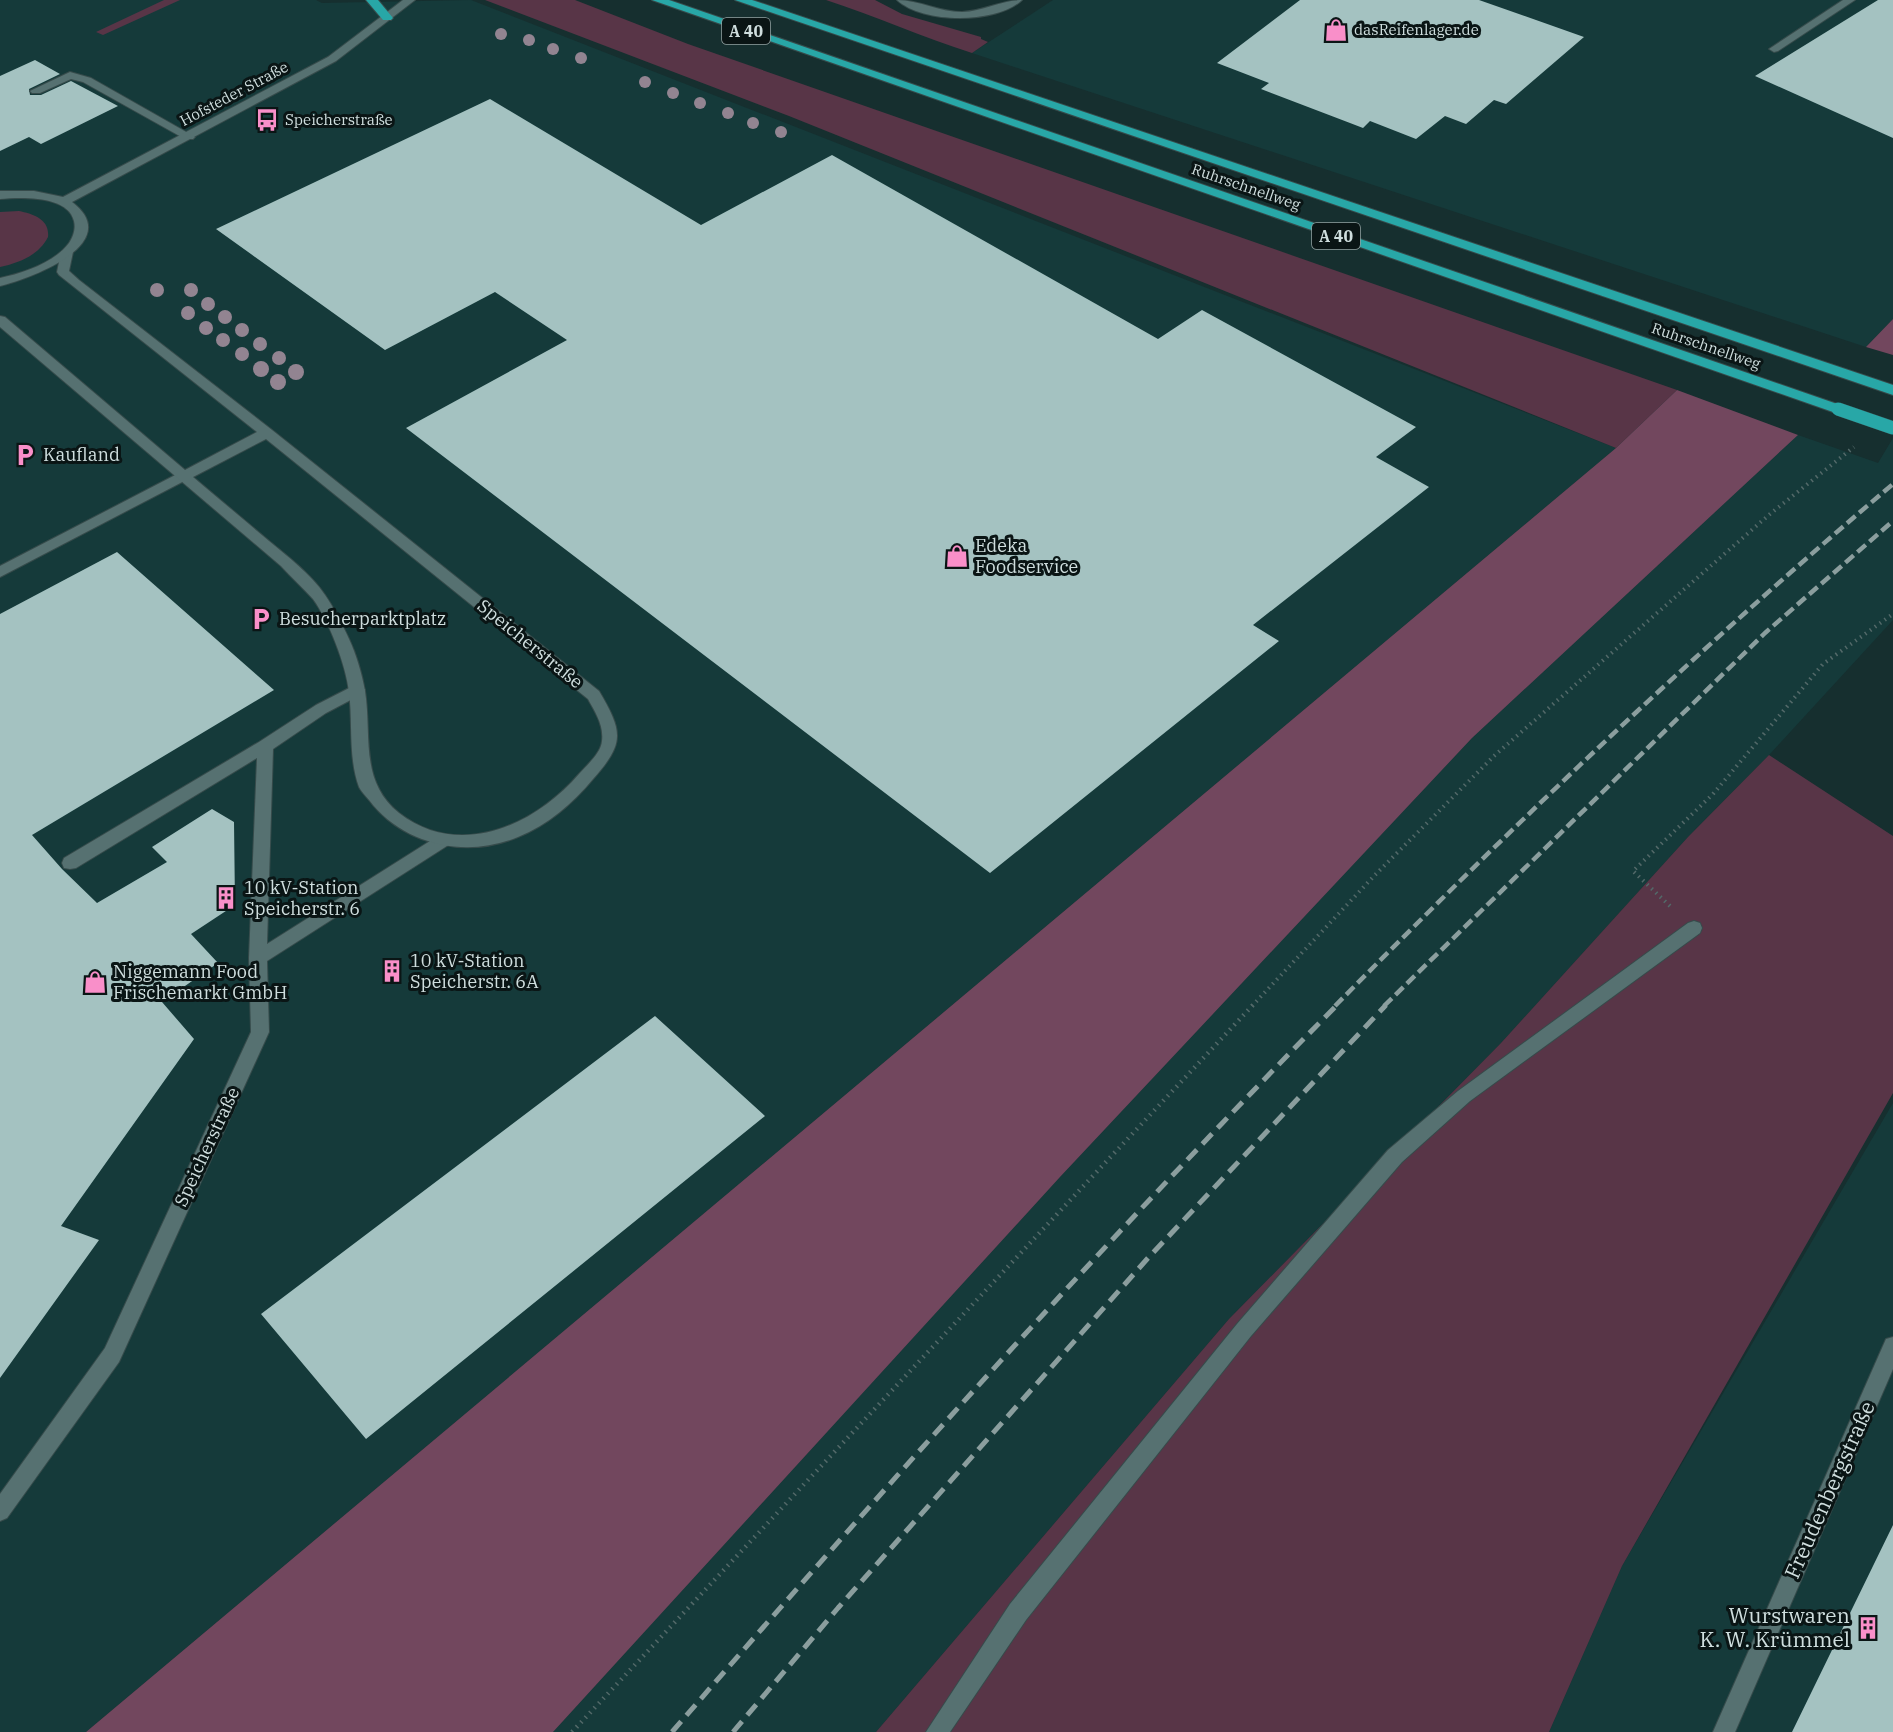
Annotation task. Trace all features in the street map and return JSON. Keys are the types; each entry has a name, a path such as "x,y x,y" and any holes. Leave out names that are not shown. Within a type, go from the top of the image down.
{"highway":[{"path":"372,0 387,18"},
{"name":"Ruhrschnellweg","path":"657,0 1893,428"},
{"name":"Ruhrschnellweg","path":"741,0 1893,390"}],"street":[{"name":"Hofsteder Straße","path":"63,202 332,59 410,0"},
{"path":"902,0 914,7 956,15 980,14 1009,5 1017,0"},
{"path":"1774,49 1850,0"},
{"path":"36,91 70,75 87,80 189,137"},
{"path":"0,195 47,196 63,202 76,212 81,224 78,238 67,252 33,273 0,282"},
{"name":"Speicherstraße","path":"0,320 286,563 319,597 342,640 357,690 360,746 367,786 392,816 415,831 444,840 482,839 512,833 535,822 572,793 599,762 610,743 609,724 594,695 267,433 75,283 63,272 67,252"},
{"path":"0,572 267,433"},
{"path":"70,863 265,746 321,709 357,690"},
{"name":"Speicherstraße","path":"0,1511 112,1355 260,1032 258,958 265,746"},
{"path":"258,958 444,840"},
{"path":"937,1732 1018,1612 1244,1330 1395,1156 1464,1096 1694,928"},
{"name":"Freudenbergstraße","path":"1724,1732 1893,1346"}],"path":[{"path":"572,1732 1382,868 1494,756 1770,514 1858,444"},
{"path":"1694,928 1633,871 1713,794 1823,664 1893,614"}],"shaded area":[{"path":"0,0 316,0 322,3 471,0 1616,448 86,1732 0,1732"},
{"path":"164,0 180,0 103,35 96,32"},
{"path":"485,0 575,0 688,44 1677,390 1616,448 789,116"},
{"path":"826,0 875,0 902,14 981,37 988,42 972,53"},
{"path":"1053,0 1893,0 1893,319 1866,347 972,53"},
{"path":"19,211 40,218 46,226 48,237 39,249 28,257 0,267 0,212"},
{"path":"1893,319 1893,355 1866,347"},
{"path":"1677,390 1798,435 1472,738 1060,1177 553,1732 86,1732 1616,448"},
{"path":"1798,435 1878,463 1893,438 1893,620 1769,755 1688,837 1501,1043 1229,1319 876,1732 553,1732 1060,1177 1472,738"},
{"path":"1769,755 1893,836 1893,1093 1622,1566 1549,1732 876,1732 1229,1319 1501,1043 1688,837"},
{"path":"1893,1103 1893,1732 1549,1732 1622,1566"}],"building":[{"path":"1300,0 1479,0 1584,37 1506,104 1494,100 1466,124 1445,116 1416,139 1370,121 1363,128 1261,89 1269,83 1217,63"},
{"path":"1878,0 1893,0 1893,138 1755,76"},
{"path":"35,60 60,74 29,89 30,95 41,95 71,81 118,106 41,144 29,137 0,151 0,76"},
{"name":"Edeka Foodservice","path":"490,99 701,225 832,155 1158,339 1202,310 1416,427 1376,457 1429,487 1253,625 1279,641 990,873 406,428 567,340 495,292 385,350 216,229"},
{"name":"Niggemann Food Frischemarkt GmbH","path":"117,552 274,690 32,835 62,869 97,903 167,862 152,847 212,809 234,822 235,905 191,934 218,963 162,1002 194,1039 61,1226 99,1240 0,1378 0,614"},
{"path":"655,1016 765,1116 366,1439 261,1314"},
{"name":"Wurstwaren K. W. Krümmel","path":"1893,1525 1893,1732 1792,1732"}],"railway":[{"path":"1335,1006 1470,871 1608,739 1820,546 1893,484"},
{"path":"1384,1006 1765,633 1893,521"},
{"path":"672,1732 998,1363 1166,1182 1337,1005"},
{"path":"733,1732 838,1608 1148,1258 1386,1005"}],"place":[{"name":"dasReifenlager.de","path":"1336,30"},
{"name":"Speicherstraße","path":"267,120"},
{"name":"Kaufland","path":"25,455"},
{"name":"Edeka Foodservice","path":"957,556"},
{"name":"Besucherparktplatz","path":"261,619"},
{"name":"10 kV-Station Speicherstr. 6","path":"226,898"},
{"name":"10 kV-Station Speicherstr. 6A","path":"392,971"},
{"name":"Niggemann Food Frischemarkt GmbH","path":"95,982"},
{"name":"Wurstwaren K. W. Krümmel","path":"1868,1628"}]}
